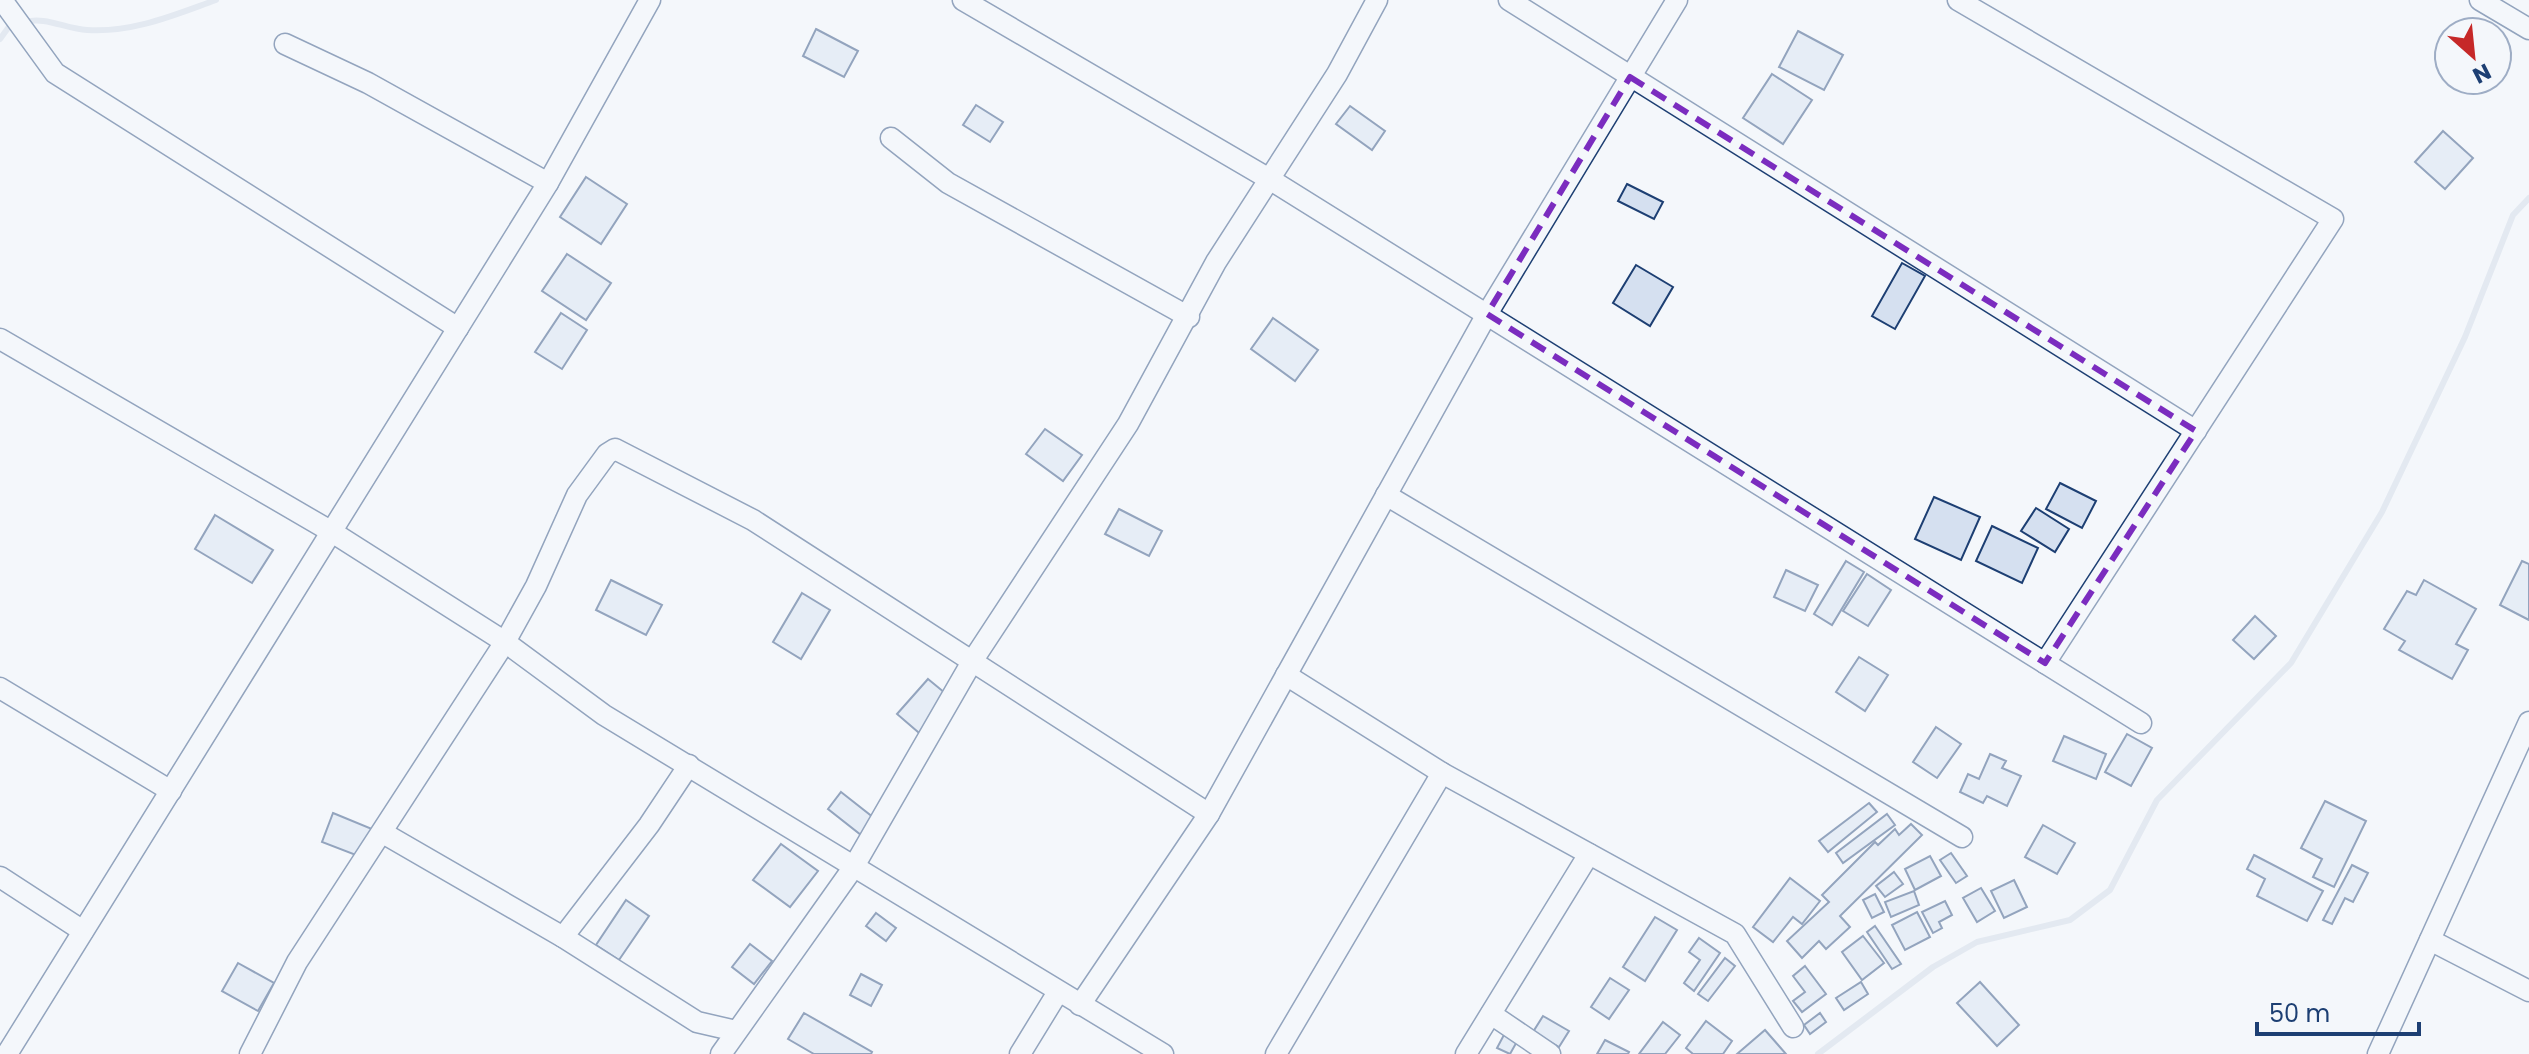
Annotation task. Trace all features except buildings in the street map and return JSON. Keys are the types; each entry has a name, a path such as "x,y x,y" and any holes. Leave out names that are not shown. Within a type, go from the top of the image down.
{"street":[{"path":"2,0 55,73 458,328"},
{"path":"7,1054 548,183 650,0"},
{"path":"963,0 1271,180 2141,723"},
{"path":"721,1054 853,868 973,660 1128,424 1189,317 1216,262 1337,74 1377,0"},
{"path":"1509,0 2196,431"},
{"path":"1080,1005 1209,814 1487,314 1677,0"},
{"path":"1958,0 2333,219 2045,663"},
{"path":"2480,0 2529,29"},
{"path":"285,44 368,83 548,183"},
{"path":"891,138 948,183 1189,317"},
{"path":"0,339 332,532 505,642 604,715 1163,1054"},
{"path":"250,1054 297,962 505,642 536,586 577,495 607,454 615,449 753,520 1209,814"},
{"path":"1386,495 1962,837"},
{"path":"1286,675 1442,773 1735,934 1793,1027"},
{"path":"0,688 171,791"},
{"path":"2378,1054 2529,722"},
{"path":"563,937 649,825 689,765"},
{"path":"1276,1054 1442,773"},
{"path":"383,833 563,937 697,1022 736,1031"},
{"path":"1466,1054 1589,854"},
{"path":"0,877 83,931"},
{"path":"2430,940 2529,991"},
{"path":"1020,1054 1058,992"},
{"path":"1491,1014 1550,1054"}],"highlighted area":[{"path":"1630,77 2196,431 2045,663 1487,314"}],"waterway":[{"path":"25,22 48,22 87,30 121,29 153,22 216,0"},
{"path":"0,39 8,28 14,26"},
{"path":"1818,1054 1933,967 1977,942 2070,920 2110,890 2157,800 2291,663 2382,512 2465,337 2513,215 2529,198"}]}
